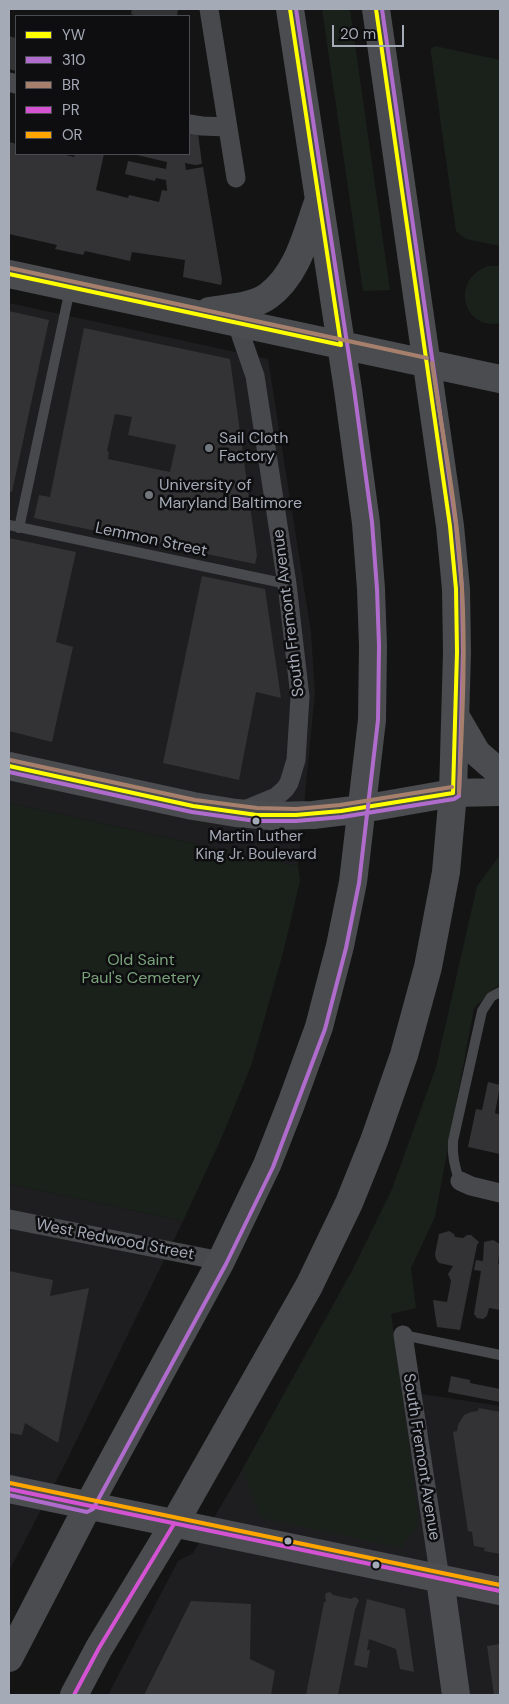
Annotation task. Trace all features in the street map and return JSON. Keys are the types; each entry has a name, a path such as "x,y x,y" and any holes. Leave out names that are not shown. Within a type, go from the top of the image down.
{"main road":[{"path":"9,1658 88,1506 221,1261 267,1165 319,1026 340,946 353,882 372,720 374,646 371,590 366,524 290,9"},
{"path":"74,1695 99,1648 174,1524 309,1286 349,1203 374,1141 404,1055 428,967 446,872 453,793 456,717 458,652 456,589 450,526 376,9"},
{"path":"192,314 243,306 267,297 284,281 297,260 319,198"},
{"path":"9,274 500,379"},
{"path":"456,717 478,753 500,773"},
{"path":"9,766 193,806 271,816 309,815 362,809 453,793 500,792"},
{"path":"9,1489 500,1591"},
{"path":"440,1579 456,1695"}],"street":[{"path":"209,9 236,178"},
{"path":"190,124 227,127"},
{"name":"South Fremont Avenue","path":"236,813 276,797 285,789 295,768 300,697 287,584 254,376 238,324"},
{"path":"460,1181 471,1186 500,1193"},
{"name":"West Redwood Street","path":"9,1219 221,1261"},
{"name":"South Fremont Avenue","path":"403,1335 440,1579"}],"lane":[{"path":"14,526 70,288"},
{"name":"Lemmon Street","path":"14,526 287,584"},
{"path":"460,1181 452,1156 454,1141 482,1011 491,997 500,992"},
{"path":"403,1335 500,1355"}],"shaded area":[{"name":"University of Maryland Baltimore","path":"9,303 268,359 311,632 315,693 298,866 9,803"},
{"path":"9,1184 183,1221 65,1464 9,1571"},
{"path":"352,1271 391,1314 402,1391 500,1406 500,1695 108,1695 178,1561 193,1553 242,1470"}],"green space":[{"path":"322,9 350,9 390,290 363,291"},
{"path":"435,46 500,60 500,246 466,239 456,231 431,53 431,49"},
{"path":"488,266 500,266 500,323 488,323 477,319 470,312 466,303 465,292 468,282 476,273"},
{"name":"Old Saint Paul's Cemetery","path":"9,803 298,866 300,881 283,953 251,1066 221,1139 183,1221 9,1184"},
{"path":"500,855 500,984 474,1008 435,1217 411,1268 416,1308 391,1314 419,1524 401,1548 261,1518 242,1470 352,1271 392,1189 436,1067 477,886"}],"building":[{"path":"132,9 178,9 177,15 131,14"},
{"path":"9,36 15,38 15,71 9,69"},
{"path":"190,131 198,133 202,164 185,163 186,170 203,167 222,280 221,285 183,277 185,260 132,252 130,261 85,251 83,255 55,249 57,245 9,234 10,142 15,144 15,155 66,155 74,157 75,155 104,155 96,190 128,198 129,195 159,202 162,190 167,191 166,180 156,178 155,181 125,174 128,161 166,169 167,162 137,155 190,155"},
{"path":"9,311 49,320 12,492 9,491"},
{"name":"Sail Cloth Factory","path":"84,328 230,359 257,556 255,564 34,518 39,495 50,497","holes":["115,414 132,417 128,435 176,445 170,472 108,459 109,452 107,451"]},
{"path":"9,538 76,552 56,642 73,647 52,742 9,731"},
{"path":"202,576 265,589 281,698 256,692 239,780 163,763"},
{"path":"488,1082 500,1085 495,1113 500,1115 500,1154 468,1147 476,1109 482,1110"},
{"path":"449,1231 455,1237 463,1238 471,1235 479,1242 460,1330 437,1327 433,1300 447,1302 451,1281 448,1274 453,1266 439,1263 435,1254 439,1234"},
{"path":"493,1240 500,1244 498,1264 500,1264 500,1310 489,1308 487,1316 483,1319 477,1318 474,1314 481,1271 474,1270 476,1260 483,1261 484,1242"},
{"path":"9,1271 53,1280 50,1296 89,1288 58,1443 25,1423 22,1435 9,1433"},
{"path":"451,1376 470,1380 470,1383 500,1389 500,1402 448,1392"},
{"path":"479,1408 500,1412 500,1554 484,1551 485,1548 474,1546 472,1532 468,1531 453,1432 457,1431 464,1415 478,1411"},
{"path":"330,1592 333,1595 352,1599 353,1597 357,1598 359,1601 355,1609 338,1695 306,1695 324,1602 326,1602 325,1596 326,1593"},
{"path":"367,1599 405,1609 414,1672 400,1669 396,1649 369,1639 367,1650 370,1650 367,1668 354,1665"},
{"path":"191,1601 251,1604 250,1659 275,1671 271,1695 144,1695"},
{"path":"500,1644 500,1695 494,1695 487,1646"}],"transit line":[{"name":"YW","path":"9,274 341,345 290,9"},
{"name":"310","path":"9,1495 87,1512 93,1509 226,1264 273,1167 325,1029 346,948 359,883 378,720 379,646 377,589 372,522 354,389 296,9"},
{"name":"YW","path":"376,9 450,526 456,589 457,652 453,793"},
{"name":"310","path":"9,772 192,812 256,821 296,821 342,817 454,799 459,796 463,652 462,588 456,525 382,9"},
{"name":"BR","path":"10,268 427,358"},
{"name":"BR","path":"432,363 454,504 462,589 464,666 459,793"},
{"name":"BR","path":"10,760 195,800 257,808 296,809 340,805 452,787"},
{"name":"YW","path":"9,766 193,806 257,815 296,815 341,811 453,793"},
{"name":"OR","path":"10,1483 500,1585"},
{"name":"PR","path":"9,1489 500,1591"},
{"name":"PR","path":"74,1695 99,1648 174,1524"}],"place":[{"name":"Sail Cloth Factory","path":"209,448"},
{"name":"University of Maryland Baltimore","path":"149,495"},
{"name":"Martin Luther King Jr. Boulevard","path":"256,821"}]}
